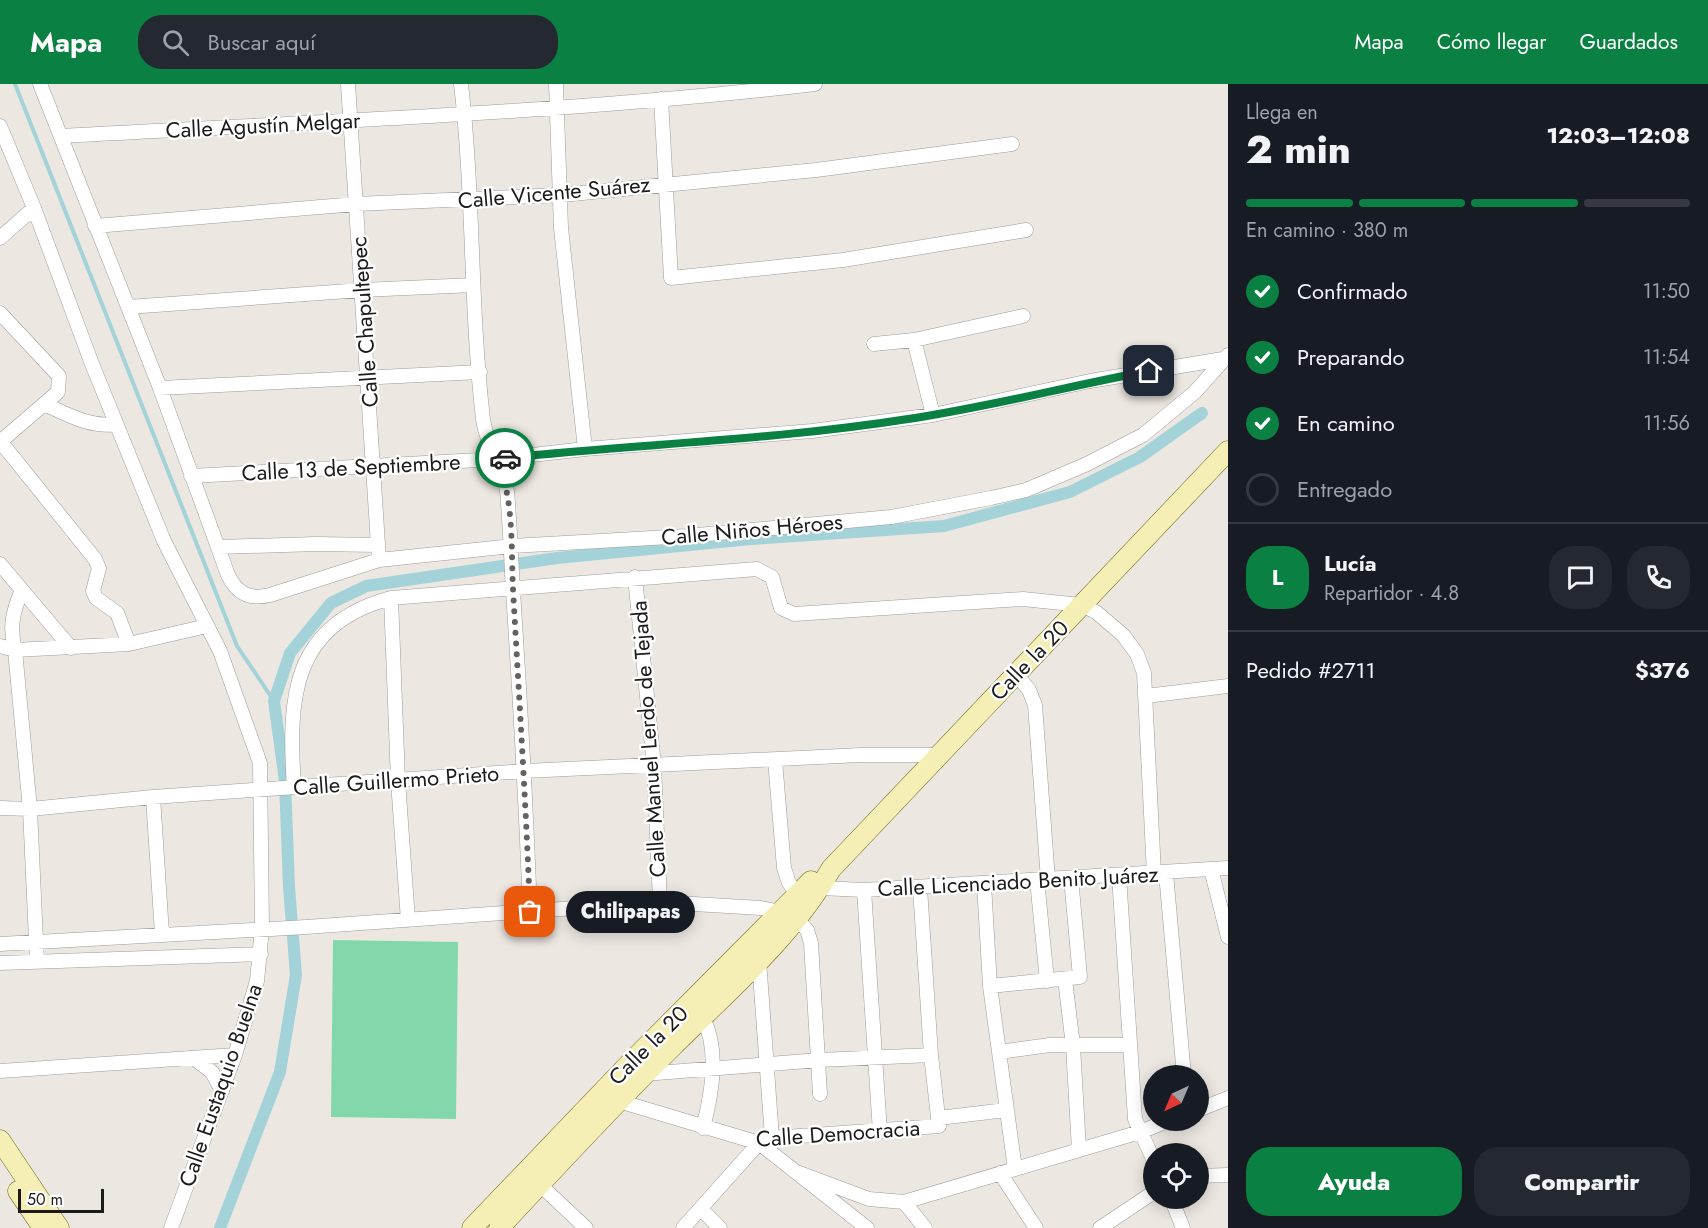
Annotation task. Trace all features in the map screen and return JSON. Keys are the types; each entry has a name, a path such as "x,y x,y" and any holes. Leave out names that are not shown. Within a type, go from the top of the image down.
{"street":[{"path":"40,84 160,388 219,548 378,545"},
{"name":"Calle Chapultepec","path":"348,84 379,560"},
{"path":"461,84 472,201 473,285 485,434 497,459 506,488 512,551 525,771 530,912"},
{"path":"556,84 562,195 561,228 585,449"},
{"path":"558,107 815,84"},
{"path":"661,99 671,278 843,260 1026,230"},
{"name":"Calle Agustín Melgar","path":"61,136 558,107"},
{"name":"Calle Eustaquio Buelna","path":"0,126 164,541 220,651 260,764 263,789 266,928 252,1003 171,1228"},
{"name":"Calle Vicente Suárez","path":"95,226 356,204 472,201 562,195 816,170 1011,144"},
{"path":"0,238 34,208"},
{"path":"128,307 362,290 473,285"},
{"path":"0,313 59,376 58,392 0,442 95,559 99,568 93,591 101,602 117,613 129,644"},
{"path":"874,344 914,340 1023,316"},
{"path":"914,340 933,415"},
{"name":"Calle 13 de Septiembre","path":"191,476 497,459 585,449 801,432 933,415 1090,381 1225,357"},
{"name":"Calle Niños Héroes","path":"219,548 228,575 238,590 257,598 379,560 512,551 891,518 963,505 1026,489 1104,456 1143,435 1195,392 1225,357"},
{"path":"160,388 480,372"},
{"path":"44,404 85,422 102,426 116,424"},
{"name":"Calle la 20","path":"499,1228 533,1177 598,1096 795,908 937,755 1228,451"},
{"path":"0,564 71,648"},
{"path":"292,787 291,737 296,685 313,649 327,631 355,611 391,598 513,585 757,569 769,573 781,608 804,614 1023,600 1081,605 1096,612 1123,635 1137,654 1144,673 1160,873 1183,1065"},
{"name":"Calle Manuel Lerdo de Tejada","path":"635,577 654,766 660,902"},
{"path":"22,590 13,613 10,632 15,650 30,809 37,962"},
{"path":"391,598 398,781 408,920"},
{"path":"0,646 15,650 129,644 207,626"},
{"path":"1016,674 1029,690 1035,705 1047,981"},
{"path":"1146,696 1228,686"},
{"name":"Calle Guillermo Prieto","path":"0,808 30,809 153,797 525,771 937,755"},
{"path":"775,760 784,868 795,908 811,943 820,1060 820,1094"},
{"path":"153,797 162,934"},
{"name":"Calle Licenciado Benito Juárez","path":"815,885 864,890 920,888 1228,868"},
{"path":"1211,869 1228,937"},
{"path":"1119,876 1135,1119 1145,1143"},
{"path":"990,986 1080,977 1071,878"},
{"path":"984,884 990,986 1015,1169"},
{"path":"920,888 939,1122"},
{"path":"864,890 880,1132"},
{"path":"0,944 300,927 660,902 795,908"},
{"name":"Calle la 20","path":"472,1228 533,1177 617,1101 759,960 795,908"},
{"path":"0,963 261,954"},
{"path":"683,1228 765,1141 767,1065 759,960"},
{"path":"1065,979 1074,1046 1080,1150"},
{"path":"702,1016 708,1027 712,1070 710,1102 703,1128"},
{"path":"999,1052 1050,1045 1130,1045"},
{"path":"0,1071 234,1055"},
{"path":"644,1074 820,1060 932,1055"},
{"path":"195,1059 212,1072 222,1090"},
{"name":"Calle Democracia","path":"598,1096 703,1128 765,1141 880,1132 1006,1110"},
{"path":"1209,1106 1228,1098"},
{"path":"794,1171 869,1199 904,1202 1143,1131"},
{"path":"0,1140 59,1228"},
{"path":"765,1141 794,1171 867,1228"},
{"path":"0,1164 43,1228"},
{"path":"1000,1173 1036,1228"},
{"path":"1209,1176 1228,1175"},
{"path":"533,1177 586,1228"},
{"path":"1100,1228 1143,1199"},
{"path":"904,1202 924,1228"},
{"path":"701,1209 720,1228"},
{"path":"1175,1209 1183,1228"}],"green space":[{"path":"333,940 458,942 456,1119 331,1117"}],"waterway":[{"path":"15,84 237,646 274,701"},
{"path":"220,1228 280,1072 296,975 289,887 285,781 274,701 290,653 331,603 366,586 557,558 751,539 944,526 1070,492 1140,457 1202,413"}],"way so far":[{"path":"505,458 497,459 506,488 512,546 525,771 530,912"}],"place":[{"name":"Chilipapas","path":"530,912"}],"route":[{"path":"505,458 585,449 746,438 907,420 1090,381 1149,371"}]}
